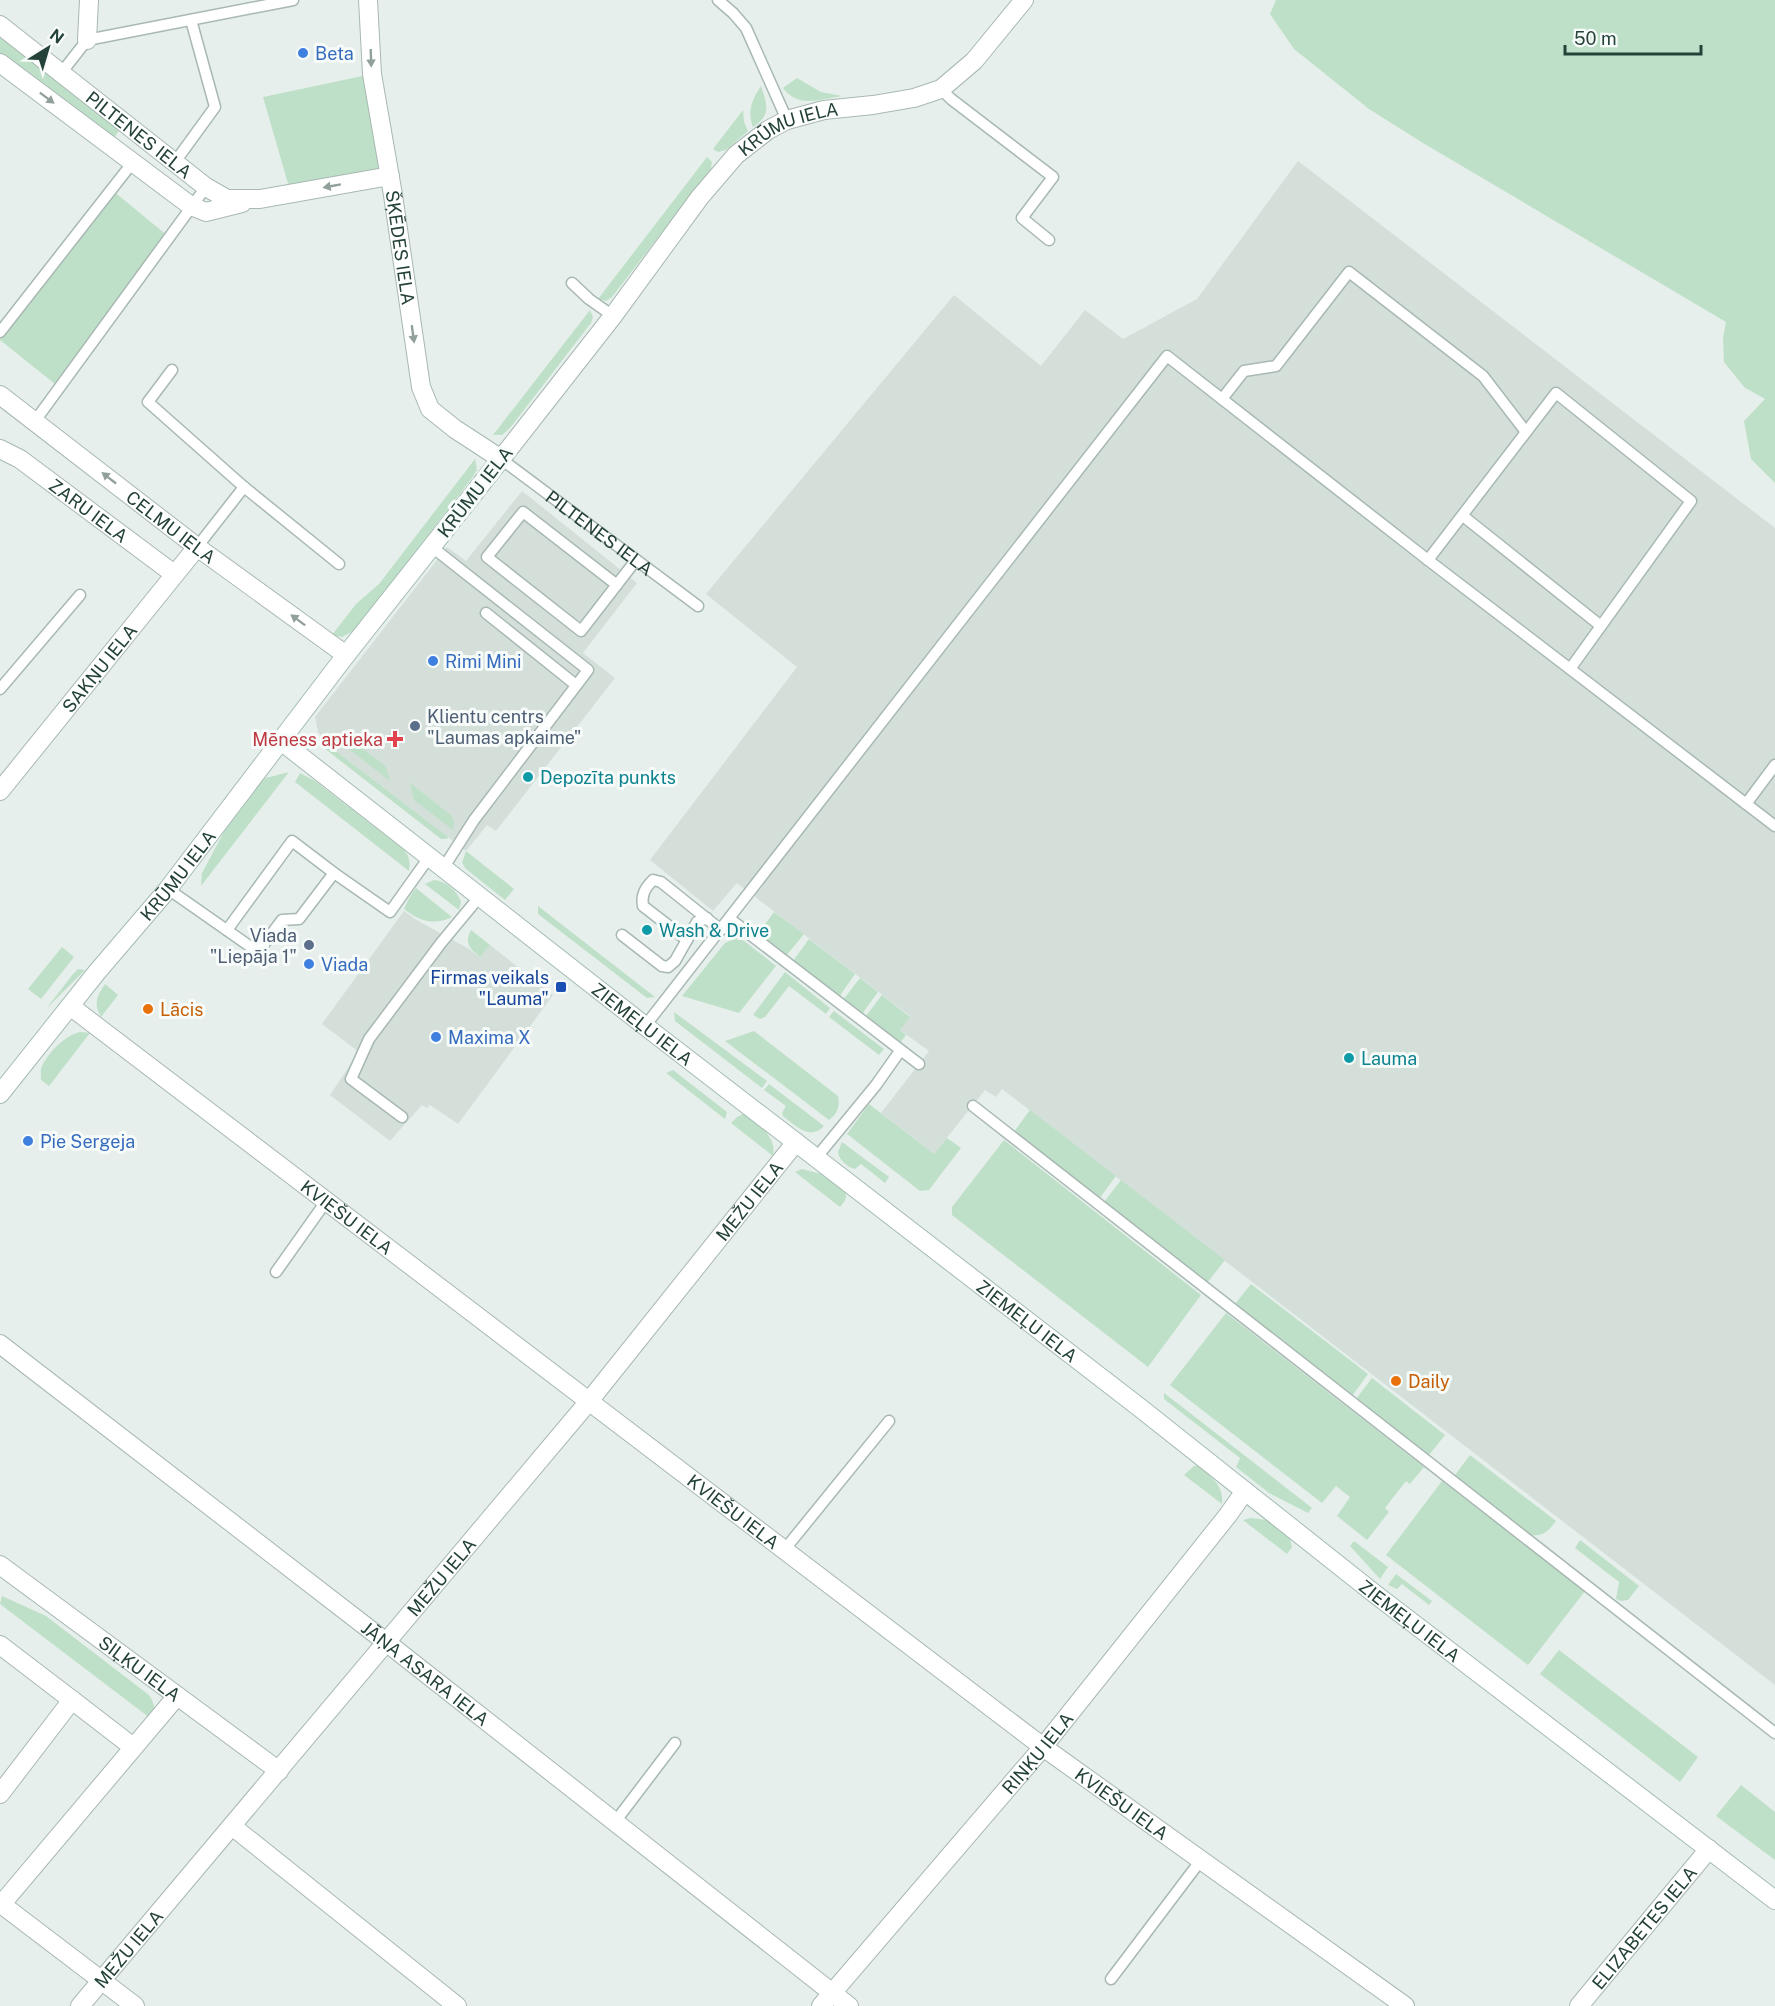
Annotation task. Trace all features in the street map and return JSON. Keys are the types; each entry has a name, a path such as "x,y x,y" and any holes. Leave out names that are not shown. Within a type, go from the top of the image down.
{"street":[{"path":"87,40 89,0"},
{"name":"ŠĶĒDES IELA","path":"368,0 372,74 390,176 421,387 430,409 455,429 501,459"},
{"name":"KRŪMU IELA","path":"0,1094 168,889 346,655 613,316 700,197 736,155 768,130 787,120 824,110 914,98 941,89 974,61 1024,0"},
{"name":"PILTENES IELA","path":"0,25 206,187 227,199 260,199"},
{"name":"PILTENES IELA","path":"0,63 191,206 206,212 260,199 390,176"},
{"name":"CELMU IELA","path":"0,395 197,548 346,655"},
{"name":"ZARU IELA","path":"0,449 20,459 174,574"},
{"name":"SAKŅU IELA","path":"0,790 197,548"},
{"name":"ZIEMEĻU IELA","path":"281,741 645,1026 1139,1407 1375,1594 1775,1900"},
{"name":"KVIEŠU IELA","path":"70,1006 1043,1747 1405,2006"},
{"name":"MEŽU IELA","path":"80,2006 590,1400 796,1142"},
{"name":"JĀŅA ASARA IELA","path":"0,1344 615,1822 827,1999 849,2006"},
{"name":"RIŅĶU IELA","path":"827,1999 1043,1747 1245,1491"},
{"name":"SIĻĶU IELA","path":"0,1565 279,1771"},
{"path":"0,1645 133,1747"},
{"path":"135,2006 3,1896 177,1696"},
{"path":"0,1794 72,1700"},
{"path":"232,1826 457,2006"},
{"name":"ELIZABETES IELA","path":"1579,2006 1709,1849"}],"lane":[{"path":"62,72 87,40 293,0"},
{"path":"717,0 746,28 787,120"},
{"path":"175,162 215,107 191,20"},
{"path":"941,89 1053,177 1022,218 1049,240"},
{"path":"0,332 133,162"},
{"path":"35,421 206,187"},
{"path":"1222,399 1244,371 1276,366 1348,272 1483,376 1526,432"},
{"path":"572,283 589,299 613,316"},
{"path":"645,1026 1167,356 1775,826"},
{"path":"172,370 148,402 244,487 339,564"},
{"path":"1428,560 1556,393 1691,501 1570,669"},
{"name":"PILTENES IELA","path":"501,459 698,606"},
{"path":"197,548 244,487"},
{"path":"616,585 523,512 487,557 581,631 636,560"},
{"path":"1462,516 1601,626"},
{"path":"227,930 292,841 390,912 474,820 588,670 432,547"},
{"path":"0,689 80,595"},
{"path":"486,613 576,685"},
{"path":"1746,804 1775,765"},
{"path":"168,889 258,952 282,920 299,919 334,873"},
{"path":"687,940 643,906 642,899 647,886 653,880 661,882 721,930"},
{"path":"402,1117 351,1079 369,1039 441,943 480,896"},
{"path":"622,935 662,966 668,967 675,961 697,922 707,918"},
{"path":"730,919 919,1064"},
{"path":"816,1158 876,1085 900,1050"},
{"path":"973,1106 1775,1733"},
{"path":"276,1272 327,1200"},
{"path":"785,1549 889,1421"},
{"path":"615,1822 675,1743"},
{"path":"1111,1979 1201,1860"}],"shaded area":[{"name":"Lauma","path":"1298,161 1775,528 1775,1685 1002,1089 996,1097 985,1090 934,1154 881,1113 929,1051 900,1030 910,1016 737,883 713,911 650,860 797,667 706,594 954,295 1041,366 1085,310 1123,339 1197,299"},
{"path":"522,491 637,583 583,653 615,678 496,831 487,825 466,851 328,745 318,732 315,717 447,547 466,561"},
{"path":"404,911 480,957 490,945 553,995 458,1124 430,1105 427,1108 422,1105 390,1141 330,1095 359,1052 322,1024"}],"green space":[{"path":"1276,0 1775,0 1775,483 1751,459 1744,421 1765,399 1744,387 1724,362 1723,338 1726,322 1369,109 1294,49 1270,14"},
{"path":"0,35 121,128 111,142 0,57"},
{"path":"372,74 390,176 291,194 263,97"},
{"path":"797,78 821,92 842,96 810,101 796,99 783,88"},
{"path":"761,86 766,109 763,118 753,127 750,116 751,106"},
{"path":"743,110 744,122 748,131 726,150 718,152 713,149"},
{"path":"707,157 712,162 711,169 612,297 606,301 598,299"},
{"path":"112,190 169,237 60,388 0,340 0,332"},
{"path":"590,310 593,317 591,323 510,428 502,435 493,435"},
{"path":"475,459 477,470 472,478 355,630 342,637 332,635 356,604 379,584"},
{"path":"356,743 386,767 390,781 345,746"},
{"path":"320,745 328,745 448,837 447,839 441,839"},
{"path":"289,772 201,886 202,873 227,826 259,784 266,778"},
{"path":"300,773 315,781 403,849 409,859 409,871 295,782"},
{"path":"410,783 451,815 454,822 453,830 414,800"},
{"path":"466,851 514,889 505,900 466,869 462,863"},
{"path":"434,880 447,884 454,890 461,902 459,910 425,884"},
{"path":"416,888 452,917 446,920 427,921 415,917 404,909"},
{"path":"538,906 655,997 647,998 538,914"},
{"path":"774,912 804,934 786,956 758,934"},
{"path":"471,930 490,945 480,957 468,942"},
{"path":"739,937 776,966 739,1013 682,996 725,943"},
{"path":"809,939 855,974 839,997 793,961"},
{"path":"62,947 74,957 41,999 28,989"},
{"path":"78,969 85,970 46,1009 73,974"},
{"path":"785,972 830,1008 826,1014 789,986 765,1017 760,1019 753,1015"},
{"path":"860,978 878,992 862,1014 843,1000"},
{"path":"105,984 118,995 101,1017 97,1008 97,1000"},
{"path":"882,995 910,1017 900,1030 906,1035 900,1043 865,1017"},
{"path":"834,1011 884,1049 879,1055 829,1017"},
{"path":"674,1012 767,1081 762,1088 675,1021"},
{"path":"754,1031 838,1096 838,1110 829,1120 725,1041"},
{"path":"81,1032 90,1033 49,1086 41,1080 42,1066 53,1050 64,1040"},
{"path":"673,1070 727,1112 725,1119 666,1073"},
{"path":"769,1084 824,1126 814,1132 808,1132 793,1124 783,1116 782,1113 786,1106 764,1090"},
{"path":"869,1104 934,1154 947,1138 961,1148 929,1190 920,1191 847,1134"},
{"path":"1030,1110 1116,1176 1099,1199 1013,1133"},
{"path":"743,1114 760,1126 769,1136 773,1156 731,1123"},
{"path":"1004,1140 1201,1295 1148,1367 952,1215 952,1207"},
{"path":"842,1142 889,1177 885,1183 861,1164 855,1169 844,1163 838,1152"},
{"path":"802,1169 821,1174 845,1192 846,1199 840,1207 795,1172"},
{"path":"1121,1180 1225,1260 1207,1283 1104,1202"},
{"path":"1251,1284 1368,1374 1352,1396 1235,1304"},
{"path":"1226,1313 1424,1467 1410,1484 1406,1481 1385,1508 1389,1512 1367,1540 1337,1516 1350,1497 1336,1486 1322,1503 1170,1385"},
{"path":"1372,1378 1445,1435 1429,1455 1356,1399"},
{"path":"1164,1393 1312,1508 1308,1513 1269,1493 1236,1467 1240,1458 1164,1399"},
{"path":"1470,1455 1556,1521 1543,1534 1531,1535 1455,1475"},
{"path":"1194,1466 1198,1466 1216,1482 1221,1492 1222,1504 1184,1475"},
{"path":"1442,1481 1585,1591 1528,1665 1386,1555"},
{"path":"1251,1518 1266,1520 1290,1538 1292,1547 1287,1554 1243,1520"},
{"path":"1580,1540 1639,1586 1628,1600 1616,1599 1619,1582 1575,1548"},
{"path":"1354,1541 1388,1567 1380,1579 1350,1546"},
{"path":"1396,1574 1432,1601 1429,1605 1402,1584 1397,1589 1388,1585"},
{"path":"2,1596 46,1616 149,1695 154,1706 154,1712 150,1718 0,1604"},
{"path":"1559,1650 1698,1757 1680,1782 1540,1674"},
{"path":"1741,1785 1775,1812 1775,1860 1716,1816"}],"place":[{"name":"Beta","path":"303,53"},
{"name":"Rimi Mini","path":"433,661"},
{"name":"Klientu centrs \"Laumas apkaime\"","path":"415,726"},
{"name":"Mēness aptieka","path":"395,739"},
{"name":"Depozīta punkts","path":"528,777"},
{"name":"Wash & Drive","path":"647,930"},
{"name":"Viada \"Liepāja 1\"","path":"309,945"},
{"name":"Viada","path":"309,964"},
{"name":"Firmas veikals \"Lauma\"","path":"561,987"},
{"name":"Lācis","path":"148,1009"},
{"name":"Maxima X","path":"436,1037"},
{"name":"Lauma","path":"1349,1058"},
{"name":"Pie Sergeja","path":"28,1141"},
{"name":"Daily","path":"1396,1381"}]}
